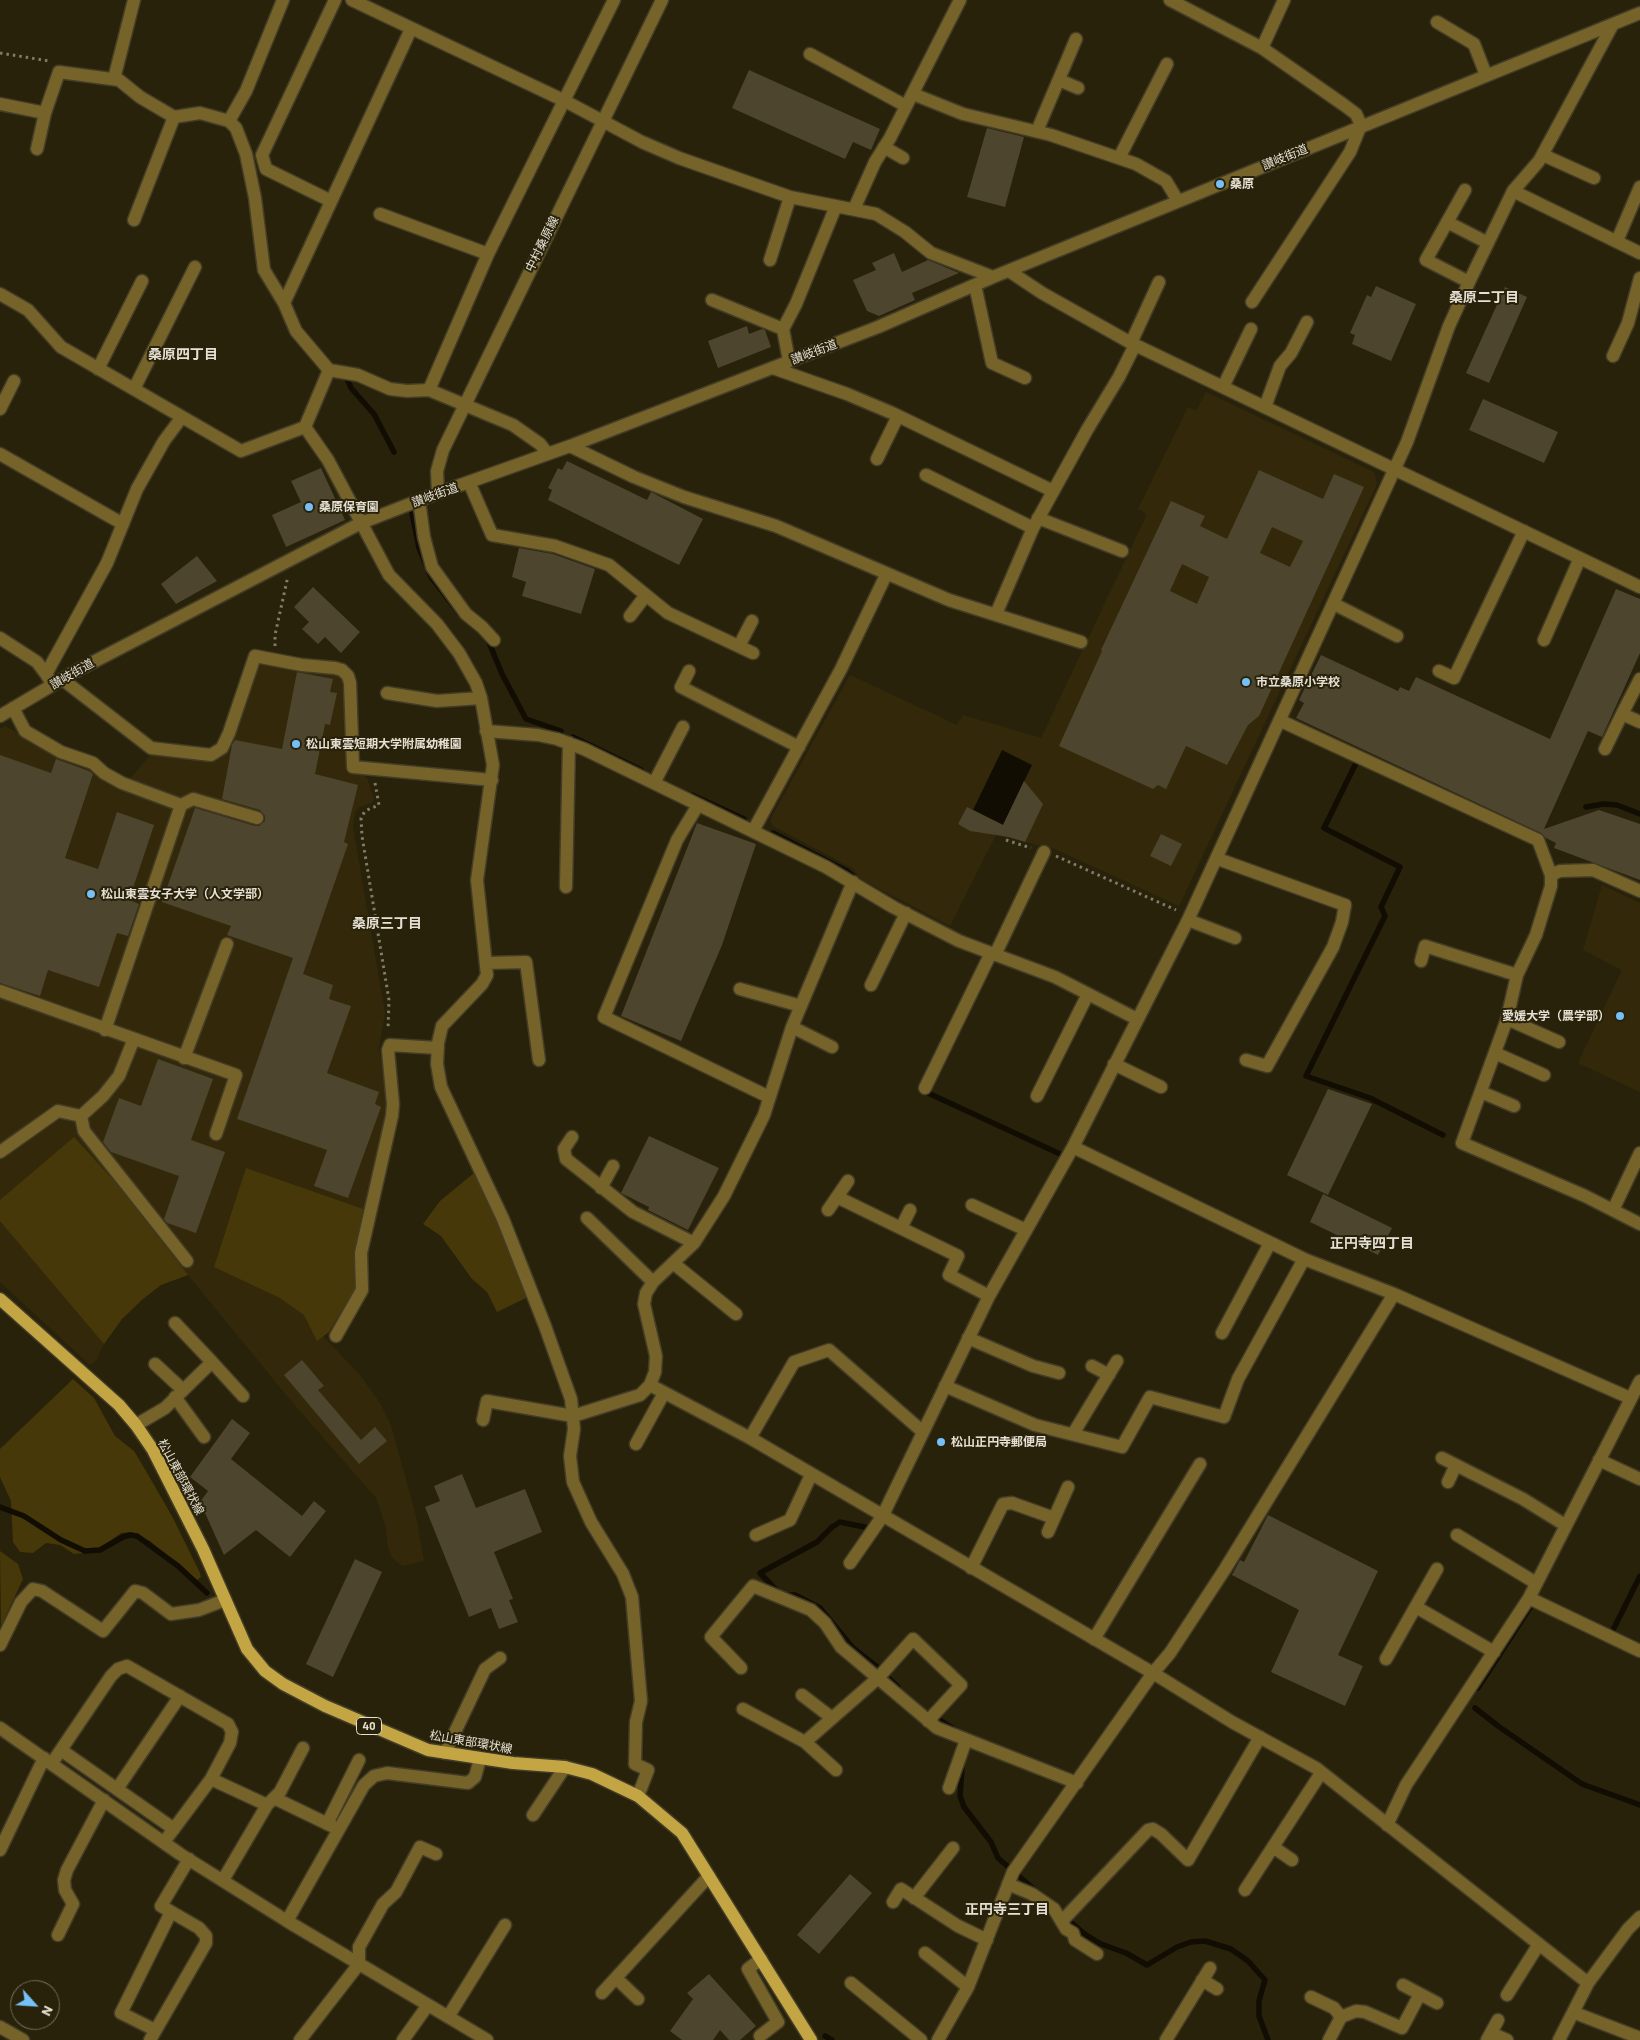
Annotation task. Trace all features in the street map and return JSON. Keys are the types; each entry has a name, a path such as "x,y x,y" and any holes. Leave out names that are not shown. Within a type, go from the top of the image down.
{"main road":[{"name":"松山東部環状線","path":"0,1299 119,1405 136,1425 153,1450 203,1549 247,1649 264,1671 283,1684 397,1738 428,1750 480,1758 565,1767 592,1774 638,1796 682,1833 811,2040"}],"street":[{"path":"114,79 134,0"},
{"path":"229,121 246,91 283,0"},
{"path":"331,201 266,168 262,155 335,0"},
{"path":"352,0 565,101 642,142 679,158 790,197 854,208 876,214 905,232 932,253 993,277"},
{"path":"429,390 488,254 614,0"},
{"name":"中村桑原線","path":"438,493 437,471 443,450 662,0"},
{"path":"854,208 960,0"},
{"path":"1170,0 1184,3 1262,48 1356,114 1361,125 1350,152 1252,302"},
{"path":"1262,48 1284,0"},
{"name":"讃岐街道","path":"0,716 54,679 361,523 438,493 570,446 878,327 993,277 1361,125 1640,13"},
{"path":"1437,22 1474,44 1486,75"},
{"path":"850,1563 882,1517 988,1296 1073,1147 1189,918 1218,859 1407,442 1449,326 1469,282 1513,191 1543,155 1613,24"},
{"path":"284,303 411,29"},
{"path":"1037,131 1076,40"},
{"path":"810,54 906,106"},
{"path":"1119,158 1167,64"},
{"path":"37,149 45,112 59,72 119,80 147,102 174,117 200,113 229,121 236,128 246,154 256,198 264,270 284,303 296,331 329,370 358,375 390,389 429,390 513,425 540,444 548,454"},
{"path":"1059,80 1078,88"},
{"path":"913,94 963,114 1037,131 1136,164 1166,181 1178,201"},
{"path":"0,104 45,112"},
{"path":"134,220 174,117"},
{"path":"884,147 904,158"},
{"path":"1543,155 1594,178"},
{"path":"1617,241 1640,187"},
{"path":"1464,190 1426,260 1469,282"},
{"path":"1513,191 1640,253"},
{"path":"770,260 790,197"},
{"path":"789,362 783,330 796,304 836,206"},
{"path":"380,214 488,254"},
{"path":"1446,222 1488,243"},
{"path":"134,389 195,267"},
{"path":"1009,271 1042,294 1133,344 1640,587"},
{"path":"1613,356 1628,323 1640,278"},
{"path":"98,369 142,281"},
{"path":"996,614 1036,523 1119,377 1158,282"},
{"path":"975,285 992,363 1025,378"},
{"path":"0,294 28,310 61,347 242,451 305,427 329,370"},
{"path":"712,300 783,330"},
{"path":"1265,407 1280,366 1291,353 1307,322"},
{"path":"1223,387 1251,330"},
{"path":"773,368 847,394 898,416 1053,491"},
{"path":"0,409 14,382"},
{"path":"877,458 898,416"},
{"path":"54,679 107,564 136,489 164,441 182,417"},
{"path":"305,427 328,460 389,575 437,624 459,653 476,683 481,698 493,765 477,880 478,903 487,963 486,975 482,984 442,1026 438,1048 441,1087 503,1219 571,1399 574,1416 570,1456 573,1482 591,1522 623,1574 632,1597 641,1701 636,1722 635,1764 648,1770 638,1796"},
{"path":"570,446 634,477 684,497 776,526 950,600 1081,642"},
{"path":"0,454 122,524"},
{"path":"926,475 1036,523 1122,551"},
{"path":"469,482 492,535 555,546 609,564 668,613 753,653"},
{"path":"419,500 424,537 432,567 466,614 494,640"},
{"path":"1439,671 1454,678 1524,531"},
{"path":"1544,640 1580,558"},
{"path":"753,831 841,669 886,574"},
{"path":"630,616 646,595"},
{"path":"1334,604 1397,636"},
{"path":"739,646 752,621"},
{"path":"0,638 37,662 54,679 151,748 211,755 222,748 229,734 255,656 342,670 348,676 353,767 492,780"},
{"path":"689,671 681,687 799,747"},
{"path":"1606,749 1640,679"},
{"path":"387,693 437,701 481,698"},
{"path":"13,708 25,731 54,748 93,763 104,773 122,782 182,805"},
{"path":"1622,714 1640,722"},
{"path":"1281,721 1538,840 1551,875 1551,886 1536,934 1517,975 1507,1020 1462,1143 1613,1210 1640,1224"},
{"path":"654,783 683,727"},
{"path":"486,730 538,735 569,743 753,831 852,882 906,914 959,941 1055,977 1137,1019"},
{"path":"566,887 569,743"},
{"path":"105,1030 182,805 193,799 257,818"},
{"path":"698,805 676,840 604,1017 769,1097"},
{"path":"925,1088 1044,852"},
{"path":"1218,859 1345,905 1342,922 1333,946 1267,1066 1246,1060"},
{"path":"1551,875 1560,871 1593,870 1640,891"},
{"path":"483,1420 487,1401 574,1416 640,1395 650,1385 655,1372 656,1356 644,1304 646,1293 653,1282 694,1244 724,1196 764,1115 792,1027 852,882"},
{"path":"871,985 906,914"},
{"path":"1189,918 1235,938"},
{"path":"184,1058 227,944"},
{"path":"1420,961 1426,946 1517,975"},
{"path":"487,963 526,962 539,1060"},
{"path":"740,989 801,1006"},
{"path":"0,991 236,1076 216,1134"},
{"path":"1038,1096 1088,994"},
{"path":"1507,1020 1558,1042"},
{"path":"792,1027 832,1047"},
{"path":"81,1116 103,1096 119,1076 133,1040"},
{"path":"336,1336 362,1290 361,1253 392,1116 393,1104 388,1050 390,1045 438,1048"},
{"path":"1495,1053 1544,1075"},
{"path":"1114,1064 1162,1087"},
{"path":"1481,1092 1514,1106"},
{"path":"0,1152 58,1111 81,1116"},
{"path":"81,1116 84,1131 187,1261"},
{"path":"572,1137 564,1149 566,1159 601,1188 653,1225 694,1244"},
{"path":"1073,1147 1304,1259 1394,1294 1630,1398"},
{"path":"1613,1210 1640,1154"},
{"path":"601,1188 613,1166"},
{"path":"828,1210 848,1181"},
{"path":"837,1197 958,1256 949,1275 988,1296"},
{"path":"972,1205 1026,1230"},
{"path":"901,1228 910,1210"},
{"path":"587,1218 653,1282"},
{"path":"1222,1333 1270,1243"},
{"path":"945,1386 1035,1425 1122,1447 1150,1397 1224,1417 1238,1378 1304,1259"},
{"path":"673,1263 736,1314"},
{"path":"938,2040 968,1987 1013,1872 1077,1784 1153,1673 1170,1653 1225,1569 1394,1294"},
{"path":"175,1323 243,1396"},
{"path":"968,1338 1033,1366 1059,1373"},
{"path":"750,1438 794,1362 830,1350 923,1432"},
{"path":"1073,1434 1117,1361"},
{"path":"136,1425 165,1408 212,1362"},
{"path":"155,1364 179,1394 204,1437"},
{"path":"1092,1366 1109,1375"},
{"path":"1387,1825 1406,1786 1529,1598 1630,1398 1640,1382"},
{"path":"650,1385 750,1438 1322,1773 1588,1983"},
{"path":"636,1444 664,1393"},
{"path":"1442,1458 1523,1499 1565,1525"},
{"path":"1599,1460 1640,1479"},
{"path":"1094,1639 1200,1464"},
{"path":"1448,1482 1456,1465"},
{"path":"756,1536 790,1520 811,1475"},
{"path":"1048,1532 1068,1487"},
{"path":"971,1568 1003,1504 1012,1503 1054,1518"},
{"path":"1456,1536 1536,1583"},
{"path":"1386,1659 1437,1570"},
{"path":"741,1668 711,1638 753,1586 811,1610 825,1623 841,1647 937,1728 1077,1784"},
{"path":"0,1646 21,1602 33,1590 42,1591 103,1631 135,1590 143,1592 171,1614 199,1610 225,1600"},
{"path":"1529,1598 1640,1651"},
{"path":"1416,1607 1494,1652"},
{"path":"805,1742 878,1678 912,1639 961,1685 928,1721"},
{"path":"444,1753 485,1669 500,1658"},
{"path":"0,1850 48,1760 61,1750 118,1669 127,1666 228,1724 232,1732 230,1743 211,1779 164,1842"},
{"path":"802,1695 832,1718"},
{"path":"117,1789 180,1696"},
{"path":"743,1709 805,1742 836,1770"},
{"path":"0,1728 188,1859 287,1921 487,2040"},
{"path":"1062,1921 1148,1830 1153,1829 1161,1834 1188,1860 1260,1737"},
{"path":"949,1788 966,1740"},
{"path":"223,1880 270,1802 280,1792 303,1748"},
{"path":"61,1750 174,1829"},
{"path":"287,1921 364,1785 374,1776 398,1773 468,1783 475,1777 480,1758"},
{"path":"327,1824 359,1760"},
{"path":"533,1815 565,1767"},
{"path":"1245,1890 1322,1773"},
{"path":"211,1779 339,1829"},
{"path":"58,1935 73,1904 65,1890 64,1880 67,1870 104,1800"},
{"path":"300,2040 359,1964 359,1947 383,1904 396,1892 420,1847 436,1854"},
{"path":"1273,1847 1292,1860"},
{"path":"914,1898 953,1848"},
{"path":"171,1912 121,2013 153,2035 206,1943 206,1936 200,1928 161,1906 188,1859"},
{"path":"602,1993 709,1876"},
{"path":"1008,1884 1032,1894 1054,1910 1080,1946 1097,1954"},
{"path":"893,1902 901,1889 958,1926 986,1940"},
{"path":"1559,2040 1575,2013 1588,1983 1628,1929 1640,1917"},
{"path":"448,2017 505,1925"},
{"path":"1507,1995 1539,1944"},
{"path":"925,1953 968,1987"},
{"path":"760,2036 778,2022 748,1969 761,1959"},
{"path":"1166,2040 1210,1968"},
{"path":"616,1978 638,1999"},
{"path":"1202,1980 1217,1989"},
{"path":"851,1983 922,2040"},
{"path":"1403,1985 1437,2003"},
{"path":"1329,2040 1341,2017 1356,2011 1365,2012 1402,2028 1420,1994"},
{"path":"1311,1997 1334,2008 1341,2017"},
{"path":"403,2040 428,2005"},
{"path":"1575,2013 1640,2038"},
{"path":"1498,2020 1489,2036 1507,2040"},
{"path":"0,2027 23,2040"}],"path":[{"path":"275,659 275,635 288,580 288,560"},
{"path":"372,770 379,806 365,811 361,818 362,836 389,1000 388,1040 390,1045"},
{"path":"1006,840 1062,858 1189,918"}],"shaded area":[{"path":"1206,392 1374,472 1377,484 1179,906 1055,849 996,835 950,926 859,878 854,869 773,826 770,820 850,675 957,725 963,715 1041,738 1147,514 1138,509 1188,407 1196,411"},
{"path":"258,659 335,673 341,677 344,686 347,772 361,774 367,778 374,799 372,803 359,807 355,812 353,827 385,1013 379,1048 387,1094 386,1115 354,1252 355,1289 329,1332 323,1336 360,1375 380,1403 391,1425 416,1516 424,1561 402,1566 392,1558 388,1547 385,1524 376,1498 287,1396 188,1275 161,1285 142,1299 122,1319 104,1344 96,1361 90,1365 0,1282 0,729 5,726 54,754 92,767 99,778 123,787 152,753 214,758"},
{"path":"1002,750 1032,765 1003,825 973,810"},
{"name":"愛媛大学（農学部）","path":"1602,885 1640,903 1640,1092 1578,1063 1622,970 1583,950"},
{"path":"74,1137 115,1182 188,1275 161,1285 143,1299 122,1319 104,1344 0,1221 0,1200"},
{"path":"246,1168 363,1209 354,1254 355,1289 329,1332 317,1341 304,1315 280,1298 214,1267"},
{"path":"474,1173 489,1200 528,1297 497,1312 487,1292 472,1279 441,1236 423,1224 440,1201"},
{"path":"73,1379 94,1398 115,1436 134,1451 173,1518 200,1573 201,1577 197,1580 150,1541 132,1532 121,1533 98,1549 74,1554 60,1545 46,1543 33,1553 20,1552 13,1542 11,1501 0,1477 0,1449"},
{"path":"0,1551 18,1564 23,1579 1,1626"}],"building":[{"path":"749,70 880,129 871,150 853,142 845,159 732,108"},
{"path":"987,128 1024,137 1005,207 967,197"},
{"path":"894,253 902,272 928,260 959,273 912,293 915,300 879,316 867,311 853,280 876,270 872,263"},
{"path":"1376,286 1416,304 1391,361 1352,344 1355,335 1350,333 1367,295 1371,297"},
{"path":"1505,287 1527,297 1489,383 1466,373"},
{"path":"747,326 749,334 762,329 765,330 771,347 718,368 708,341"},
{"path":"1483,399 1558,432 1544,463 1469,430"},
{"path":"567,461 647,500 651,492 703,519 679,565 548,500 552,490 548,488 558,468 562,470"},
{"path":"321,468 345,520 286,547 272,515 301,502 291,481"},
{"path":"1259,470 1323,499 1334,474 1364,487 1259,716 1248,725 1227,765 1186,746 1166,789 1158,785 1153,789 1059,746 1101,650 1171,501 1205,516 1200,526 1227,539","holes":["1272,527 1303,541 1290,567 1260,553","1182,564 1209,577 1197,604 1170,591"]},
{"path":"519,548 553,554 595,569 581,614 522,596 526,582 512,577"},
{"path":"197,556 217,581 176,604 161,584"},
{"path":"313,587 360,632 341,653 325,637 318,644 302,629 309,622 294,607"},
{"path":"1616,589 1640,599 1640,653 1602,737 1588,731 1544,829 1599,810 1640,824 1640,880 1554,848 1556,843 1541,833 1296,718 1304,703 1299,700 1321,655 1398,691 1400,687 1409,691 1416,677 1550,739"},
{"path":"297,672 333,679 330,692 337,693 330,725 325,724 315,774 358,785 344,842 348,844 303,974 333,985 329,999 351,1006 327,1073 379,1092 375,1104 381,1107 348,1198 314,1186 327,1150 237,1119 293,958 227,935 231,926 162,902 195,808 255,826 259,826 265,821 265,816 260,810 222,799 232,745 235,740 282,749"},
{"path":"0,755 51,773 56,759 93,774 65,858 98,869 117,812 154,825 129,900 139,904 128,936 117,933 99,987 48,970 40,996 0,983"},
{"path":"1024,781 1043,804 1025,842 1009,837 970,831 958,824 967,807 1003,825"},
{"path":"697,823 756,844 722,945 681,1041 621,1016"},
{"path":"1161,834 1182,844 1171,866 1150,856"},
{"path":"158,1059 213,1079 191,1140 225,1152 196,1233 167,1223 164,1219 179,1176 111,1152 103,1142 119,1098 141,1106"},
{"path":"1328,1089 1372,1104 1328,1195 1287,1175"},
{"path":"649,1136 719,1168 688,1230 648,1210 649,1207 621,1193"},
{"path":"1323,1194 1392,1228 1378,1255 1310,1222"},
{"path":"302,1360 324,1386 318,1390 361,1440 375,1427 387,1441 359,1464 284,1375"},
{"path":"232,1419 250,1433 231,1459 302,1516 314,1501 326,1511 290,1557 256,1530 224,1555 200,1502 208,1491 190,1477"},
{"path":"462,1474 476,1508 525,1489 542,1532 494,1552 513,1599 509,1600 518,1622 499,1629 491,1608 469,1617 425,1507 440,1501 434,1486"},
{"path":"1268,1515 1378,1571 1338,1655 1363,1666 1345,1706 1271,1672 1299,1610 1232,1575 1240,1560 1244,1562"},
{"path":"355,1559 382,1572 333,1677 306,1664"},
{"path":"850,1874 872,1893 819,1954 797,1935"},
{"path":"709,1974 756,2026 740,2040 729,2040 720,2030 713,2040 682,2040 670,2031 693,1999 687,1993"}],"waterway":[{"path":"347,379 351,388 374,414 394,452"},
{"path":"412,513 419,548 431,577 459,613"},
{"path":"488,640 502,674 526,719 561,731"},
{"path":"573,737 641,770"},
{"path":"1359,757 1324,828 1400,867 1381,907 1385,916 1306,1076 1370,1098 1443,1135"},
{"path":"692,795 744,819"},
{"path":"1586,807 1603,804 1617,805 1640,814"},
{"path":"773,833 847,871 853,876"},
{"path":"928,1093 1060,1154"},
{"path":"0,1507 24,1516 61,1540 85,1551 100,1550 123,1537 137,1536 178,1566 207,1593"},
{"path":"778,1592 760,1573 817,1542 840,1522 869,1528 872,1525"},
{"path":"1613,1630 1640,1576"},
{"path":"786,1595 795,1595 820,1608 853,1648 898,1687"},
{"path":"1478,1688 1533,1603"},
{"path":"1475,1708 1582,1784 1640,1805"},
{"path":"932,1715 954,1729"},
{"path":"962,1768 960,1796 964,1807 991,1842 998,1858 1035,1890"},
{"path":"1066,1918 1086,1935 1101,1944 1126,1953 1147,1965 1177,1947 1191,1942 1205,1941 1231,1949 1248,1961 1265,1980 1259,2001 1259,2016 1268,2040"},
{"path":"825,2036 832,2040"}],"place":[{"name":"桑原","path":"1220,184"},
{"name":"桑原保育園","path":"309,507"},
{"name":"市立桑原小学校","path":"1246,682"},
{"name":"松山東雲短期大学附属幼稚園","path":"296,744"},
{"name":"松山東雲女子大学（人文学部）","path":"91,894"},
{"name":"愛媛大学（農学部）","path":"1620,1016"},
{"name":"松山正円寺郵便局","path":"941,1442"}],"district":[{"name":"桑原二丁目","path":"1484,297"},
{"name":"桑原四丁目","path":"183,354"},
{"name":"桑原三丁目","path":"387,923"},
{"name":"正円寺四丁目","path":"1372,1243"},
{"name":"正円寺三丁目","path":"1007,1909"}]}
